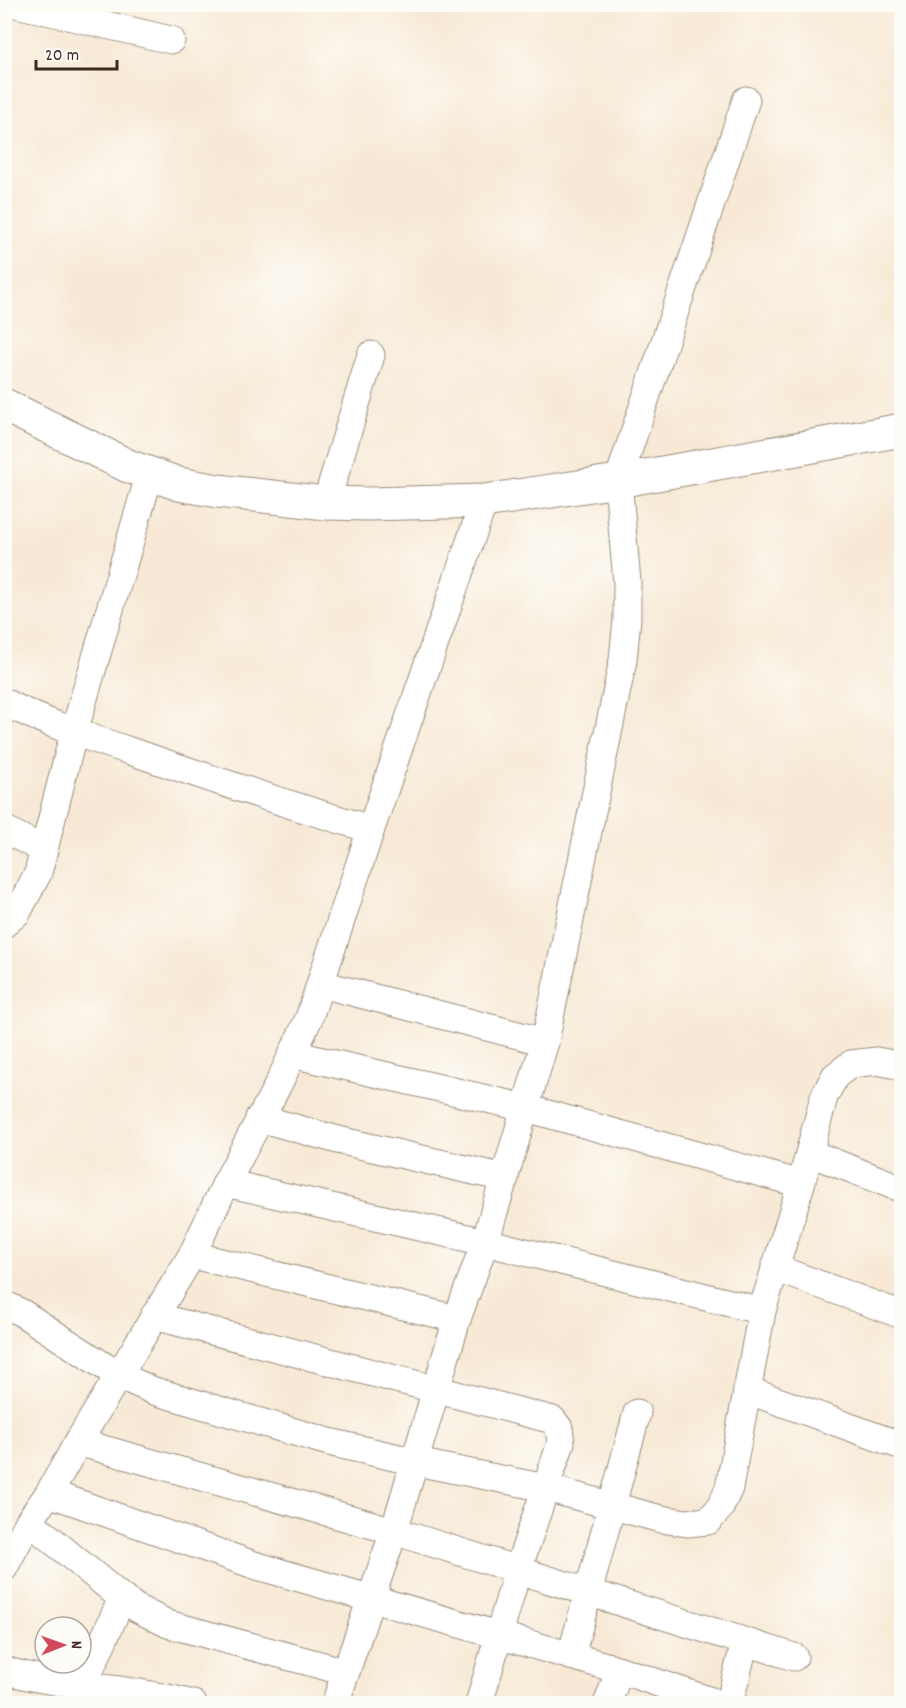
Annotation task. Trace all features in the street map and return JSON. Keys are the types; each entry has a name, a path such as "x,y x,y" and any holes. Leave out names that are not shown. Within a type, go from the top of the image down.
{"street":[{"path":"16,4 171,40"},
{"path":"335,1704 416,1462 457,1319 485,1242 545,1042 623,660 627,619 627,582 618,481 746,100"},
{"path":"326,503 371,355"},
{"path":"4,405 128,466 179,484 218,491 326,503 484,501 618,481 902,430"},
{"path":"4,924 16,913 28,895 38,873 74,732 150,473"},
{"path":"4,1568 29,1521 49,1493 192,1254 309,1018 371,829 484,501"},
{"path":"4,702 27,714 74,732 257,795 371,829"},
{"path":"4,829 44,850"},
{"path":"321,984 545,1042"},
{"path":"292,1054 526,1108 801,1184"},
{"path":"4,1304 22,1313 118,1375 153,1391 330,1442 546,1488 661,1519 687,1523 708,1521 720,1508 729,1488 762,1311 810,1153 824,1096 835,1076 851,1064 876,1061 902,1066"},
{"path":"259,1118 338,1140 505,1178"},
{"path":"810,1153 902,1189"},
{"path":"226,1183 485,1242 762,1311"},
{"path":"192,1254 457,1319"},
{"path":"775,1268 902,1315"},
{"path":"154,1316 553,1420 559,1428 561,1443 518,1569 479,1704"},
{"path":"747,1390 902,1446"},
{"path":"571,1656 637,1413"},
{"path":"78,1442 394,1531 794,1657"},
{"path":"49,1493 254,1565 620,1670 720,1704"},
{"path":"29,1521 122,1598 168,1624 346,1672"},
{"path":"79,1695 122,1598"},
{"path":"729,1704 745,1642"},
{"path":"4,1670 54,1682 79,1695 143,1692 193,1704"},
{"path":"607,1704 620,1670"}]}
